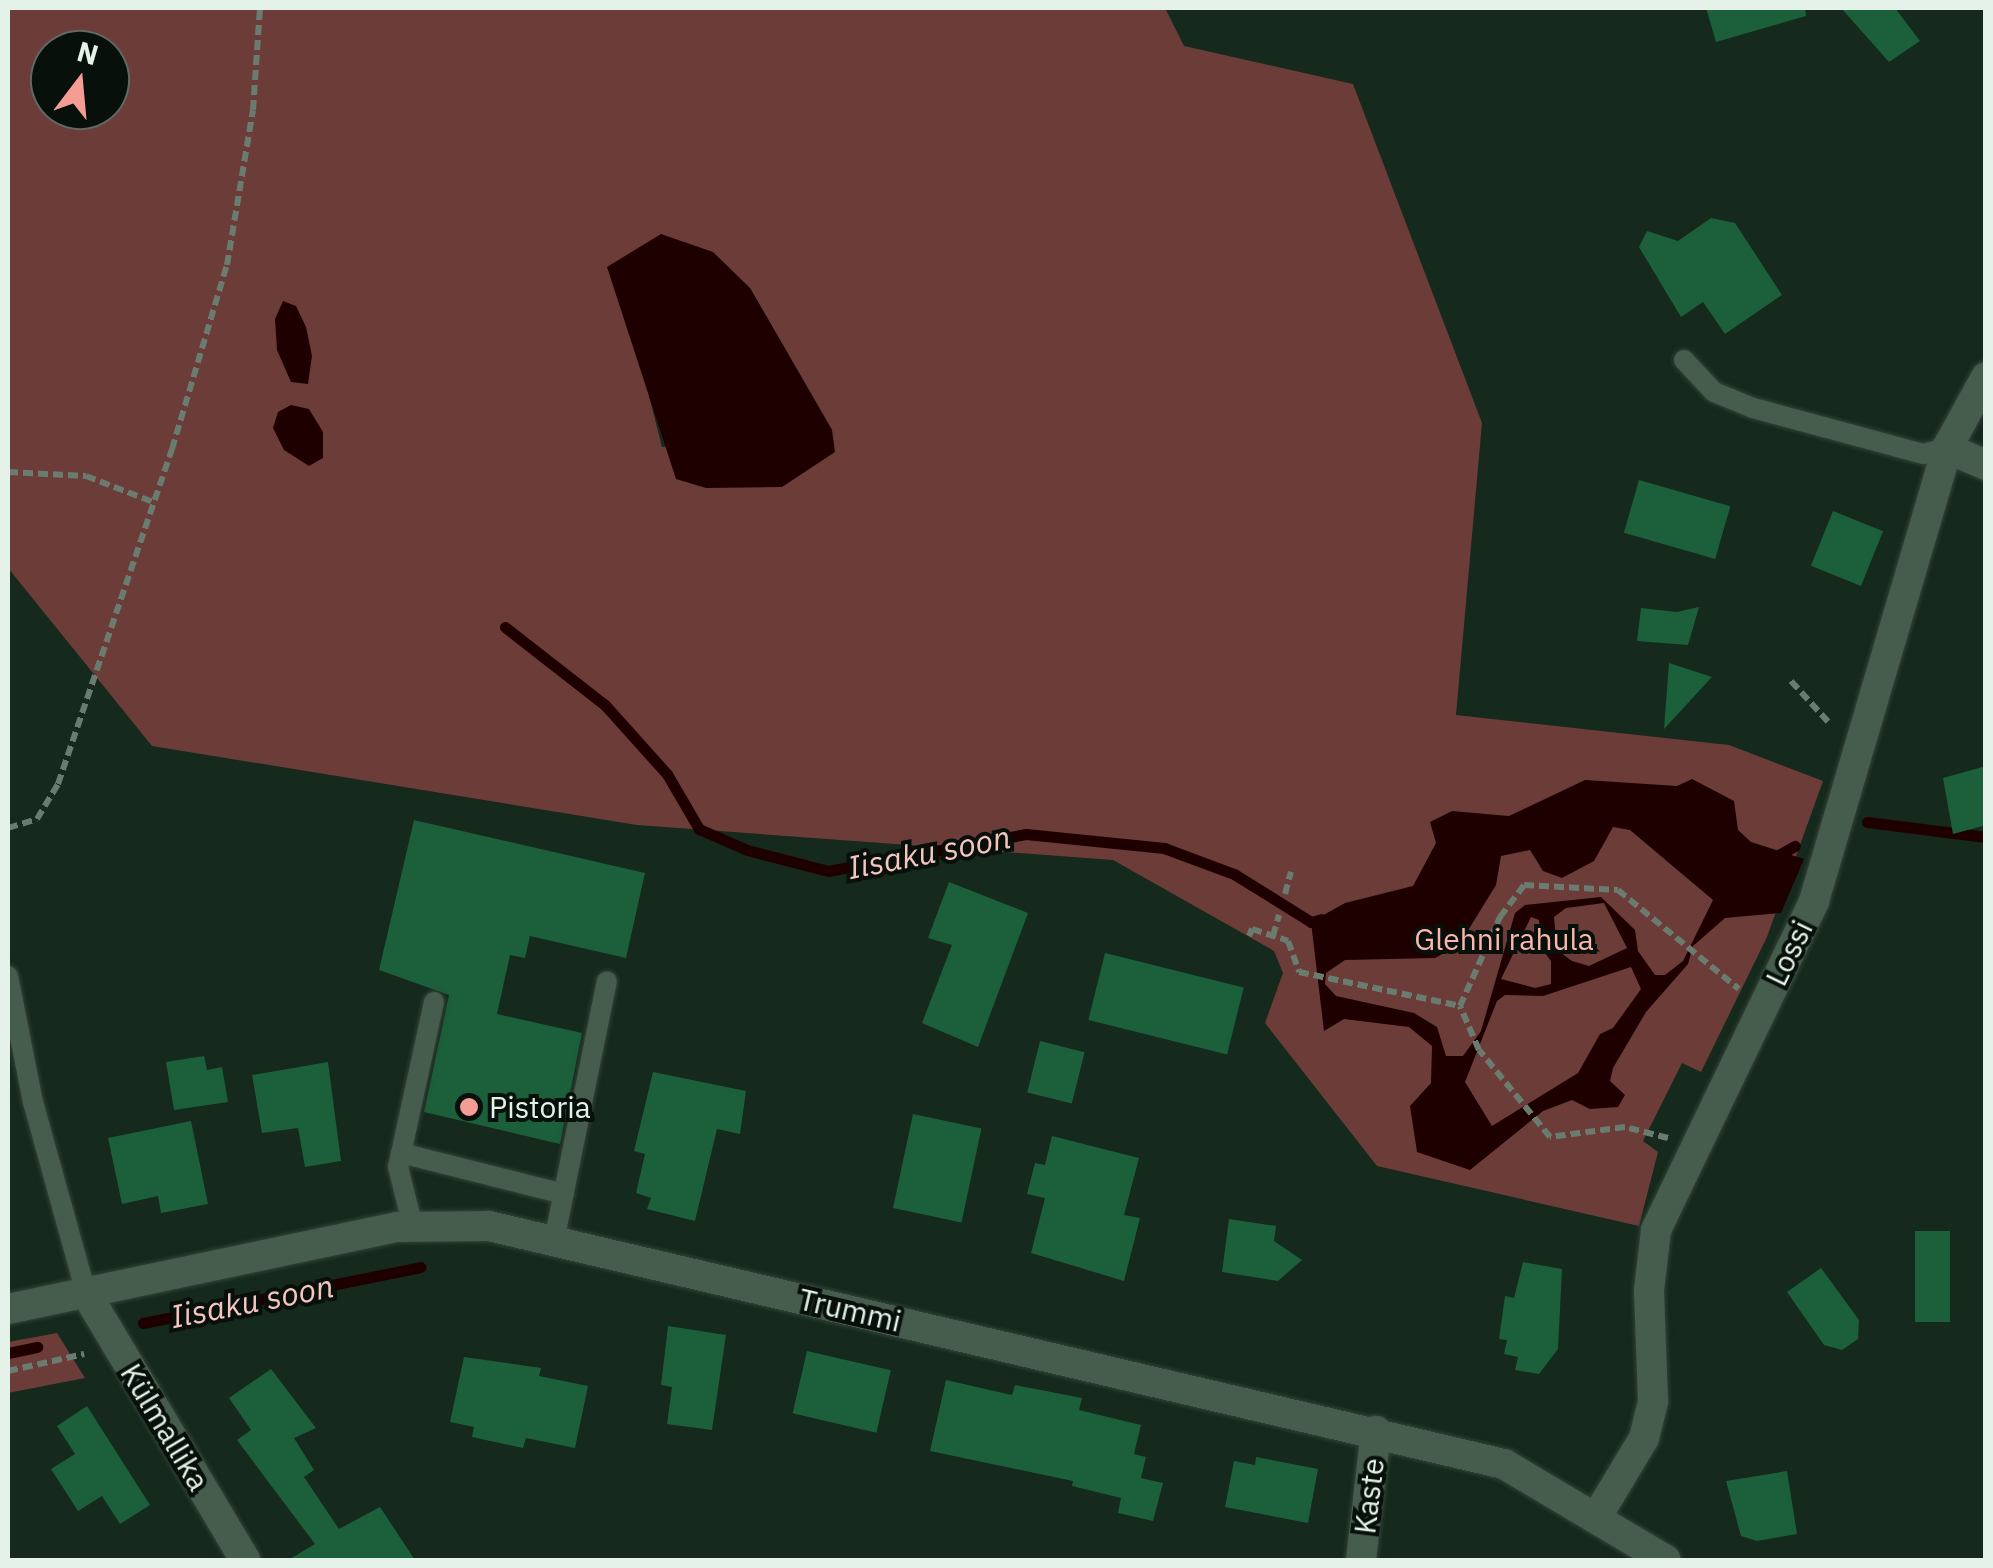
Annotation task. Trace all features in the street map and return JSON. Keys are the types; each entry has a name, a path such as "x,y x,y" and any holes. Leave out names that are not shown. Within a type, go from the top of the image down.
{"street":[{"name":"Lossi","path":"1596,1518 1644,1438 1653,1400 1649,1290 1656,1230 1691,1150 1814,902 1947,448 1986,377"},
{"path":"1947,448 1986,465"},
{"name":"Trummi","path":"8,1310 413,1227 489,1226 1504,1464 1666,1560"},
{"name":"Külmallika","path":"86,1294 244,1560"},
{"name":"Kaste","path":"1361,1560 1376,1431"}],"lane":[{"path":"1684,360 1714,392 1753,408 1923,454 1947,448"},
{"path":"8,976 33,1102 86,1294"},
{"path":"554,1241 608,981"},
{"path":"413,1227 398,1167 434,1002"},
{"path":"401,1153 564,1194"}],"path":[{"path":"8,828 38,818 58,784 153,502 227,265 253,110 260,8"},
{"path":"8,472 86,476 153,502"},
{"path":"1791,681 1859,756"},
{"path":"1285,894 1291,872"},
{"path":"1691,1150 1649,1129 1625,1126 1550,1137 1533,1120 1479,1050 1460,1006 1500,917 1524,885 1618,890 1638,900 1683,946 1764,1004"},
{"path":"1273,936 1279,916"},
{"path":"1249,936 1252,928 1288,941 1299,972 1460,1006"},
{"path":"8,1371 118,1346"}],"green space":[{"name":"Glehni rahula","path":"8,8 1165,8 1184,46 1353,84 1482,423 1456,715 1729,745 1823,781 1767,937 1701,1072 1682,1063 1643,1141 1658,1152 1639,1226 1377,1166 1265,1023 1283,973 1274,951 1113,860 637,825 152,746 8,568","holes":["608,267 750,288 832,430 662,447 629,317"]},
{"path":"57,1333 85,1378 8,1393 8,1342"}],"shaded area":[{"path":"661,234 713,252 750,288 832,430 835,452 782,487 706,488 676,479 607,267"},
{"path":"283,301 296,306 306,327 312,356 308,384 291,382 277,350 275,319"},
{"path":"291,405 309,409 323,432 323,458 309,466 284,450 273,428 278,412"},
{"path":"1692,779 1734,801 1738,830 1751,842 1804,859 1781,913 1725,918 1693,946 1688,964 1646,1012 1613,1068 1610,1081 1625,1095 1618,1107 1590,1109 1572,1100 1543,1111 1470,1170 1417,1152 1410,1106 1431,1083 1432,1046 1409,1027 1344,1019 1324,1031 1311,922 1345,903 1413,886 1436,843 1430,822 1452,811 1509,816 1585,780 1677,786","holes":["1613,827 1630,830 1713,900 1683,961 1665,975 1655,975 1638,951 1635,930 1601,897 1525,905 1515,913 1481,1031 1463,1056 1446,1056 1437,1027 1414,1013 1336,996 1325,984 1326,973 1345,960 1435,958 1459,945 1496,885 1501,856 1530,850 1543,871 1562,878 1594,861","1604,903 1627,948 1589,966 1572,961 1557,950 1554,917 1566,908","1531,917 1539,920 1542,949 1551,961 1551,984 1535,988 1501,979","1631,967 1641,989 1613,1028 1600,1034 1578,1073 1492,1126 1465,1082 1497,1001 1505,995 1543,996"]}],"building":[{"path":"1706,8 1805,8 1806,16 1716,42"},
{"path":"1841,8 1895,8 1920,41 1889,62"},
{"path":"1711,218 1735,223 1782,295 1725,334 1703,302 1681,317 1639,247 1647,231 1678,241"},
{"path":"1639,480 1730,506 1715,559 1624,533"},
{"path":"1833,511 1883,531 1861,586 1811,566"},
{"path":"1699,607 1688,645 1637,641 1641,608 1677,612"},
{"path":"1669,663 1712,677 1664,729"},
{"path":"1986,766 1986,825 1953,834 1943,778"},
{"path":"414,820 645,873 626,958 530,936 525,958 510,955 497,1014 582,1033 560,1144 424,1112 449,995 379,970"},
{"path":"949,882 1028,913 978,1047 922,1023 952,945 928,938"},
{"path":"1105,953 1244,988 1227,1055 1088,1020"},
{"path":"1040,1041 1085,1052 1072,1104 1027,1092"},
{"path":"204,1056 207,1070 222,1067 228,1102 174,1110 166,1062"},
{"path":"328,1062 341,1161 305,1167 298,1128 262,1133 252,1075"},
{"path":"653,1072 746,1091 740,1134 717,1129 695,1221 647,1209 651,1198 636,1193 645,1154 634,1151"},
{"path":"913,1114 981,1129 962,1222 893,1208"},
{"path":"191,1121 208,1204 161,1213 158,1196 122,1204 108,1138"},
{"path":"1052,1136 1139,1158 1124,1215 1140,1218 1124,1281 1031,1253 1045,1198 1027,1194 1035,1163 1045,1165"},
{"path":"1229,1219 1276,1226 1274,1241 1302,1260 1278,1281 1222,1272"},
{"path":"1915,1231 1950,1231 1950,1322 1915,1322"},
{"path":"1523,1262 1562,1269 1558,1349 1539,1374 1515,1370 1518,1357 1504,1354 1507,1340 1499,1339 1505,1296 1514,1298"},
{"path":"1821,1268 1859,1320 1858,1339 1842,1350 1824,1345 1787,1292"},
{"path":"668,1326 726,1335 712,1430 667,1424 672,1387 661,1385"},
{"path":"807,1351 891,1370 876,1433 793,1413"},
{"path":"464,1357 541,1368 539,1376 588,1386 575,1448 526,1438 523,1448 472,1437 474,1427 450,1422"},
{"path":"271,1369 316,1428 294,1438 314,1470 304,1477 339,1529 380,1507 415,1560 288,1560 315,1544 237,1440 251,1430 229,1398"},
{"path":"946,1380 1012,1395 1015,1385 1082,1398 1079,1410 1141,1425 1134,1454 1146,1457 1141,1478 1163,1483 1153,1521 1118,1513 1121,1498 1072,1486 1073,1481 930,1451"},
{"path":"87,1406 150,1505 120,1524 102,1496 78,1511 51,1469 75,1454 57,1426"},
{"path":"1256,1457 1318,1469 1308,1523 1225,1507 1234,1461 1255,1465"},
{"path":"1787,1471 1797,1534 1757,1541 1741,1536 1726,1481"}],"waterway":[{"name":"Iisaku soon","path":"505,627 605,705 667,774 699,829 747,850 828,871 1026,834 1164,848 1234,874 1311,922 1322,919"},
{"name":"Iisaku soon","path":"1867,822 1986,837"},
{"path":"1773,858 1795,846"},
{"name":"Iisaku soon","path":"143,1323 420,1267"},
{"name":"Iisaku soon","path":"8,1353 37,1347"}],"place":[{"name":"Pistoria","path":"469,1107"}]}
